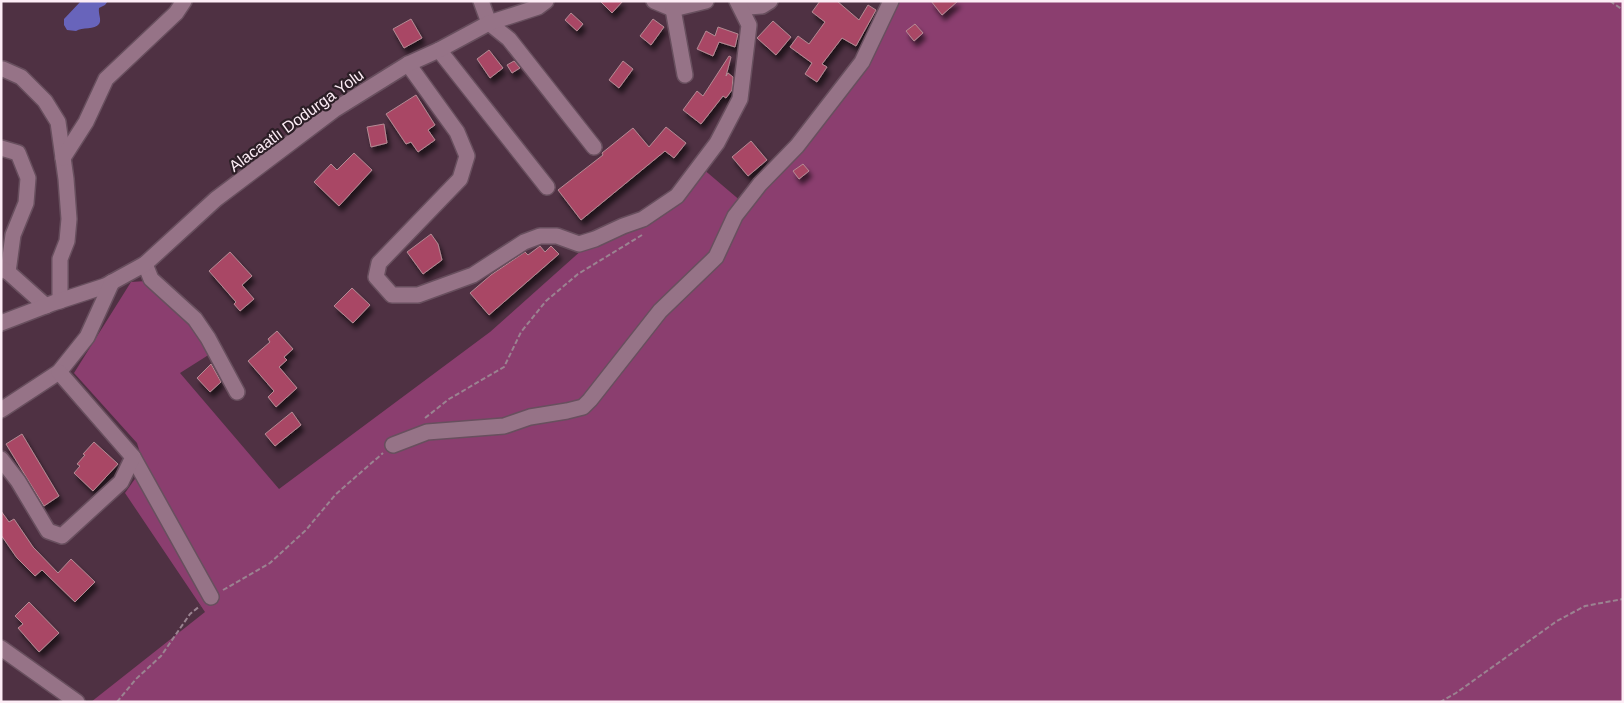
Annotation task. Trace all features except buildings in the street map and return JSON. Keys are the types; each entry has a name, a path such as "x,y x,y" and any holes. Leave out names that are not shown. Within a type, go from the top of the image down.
{"street":[{"path":"63,158 86,122 106,78 176,13 184,1"},
{"path":"481,1 489,23 509,39 594,148"},
{"name":"Alacaatlı Dodurga Yolu","path":"1,323 112,282 145,264 216,199 334,110 408,64 439,50 489,23 538,6 546,1"},
{"path":"654,1 673,9 706,1"},
{"path":"408,64 457,132 467,156 460,179 379,263 376,278 392,295 418,295 473,275 524,242 540,236 557,236 579,244 595,239 643,219 677,196 717,143 740,99 749,25 737,1"},
{"path":"741,1 748,7 762,6 770,1"},
{"path":"393,445 426,432 504,426 530,417 567,412 583,406 590,400 660,310 716,257 735,216 760,184 796,146 862,62 891,1"},
{"path":"673,9 685,75"},
{"path":"439,50 547,187"},
{"path":"1,148 18,152 28,178 26,203 13,235 4,270 53,303 60,259 67,241 69,219 66,179 58,122 45,101 21,76 3,69"},
{"path":"145,264 151,279 195,319 208,338 237,392"},
{"path":"1,410 59,372 87,337 112,282"},
{"path":"59,372 133,457 211,597"},
{"path":"1,459 18,481 48,531 62,536 121,482 133,457"},
{"path":"1,648 77,702"}],"path":[{"path":"1610,1 1623,10"},
{"path":"1440,702 1456,693 1557,621 1585,606 1623,599"}],"shaded area":[{"path":"81,1 108,1 99,8 100,21 97,26 76,31 67,30 64,25 64,19"},
{"path":"897,1 1623,1 1623,702 91,702 205,612 125,493 144,466 137,443 74,373 131,282 146,281 193,326 210,354 180,373 279,489 490,332 583,249 654,218 702,168 749,208"}]}
